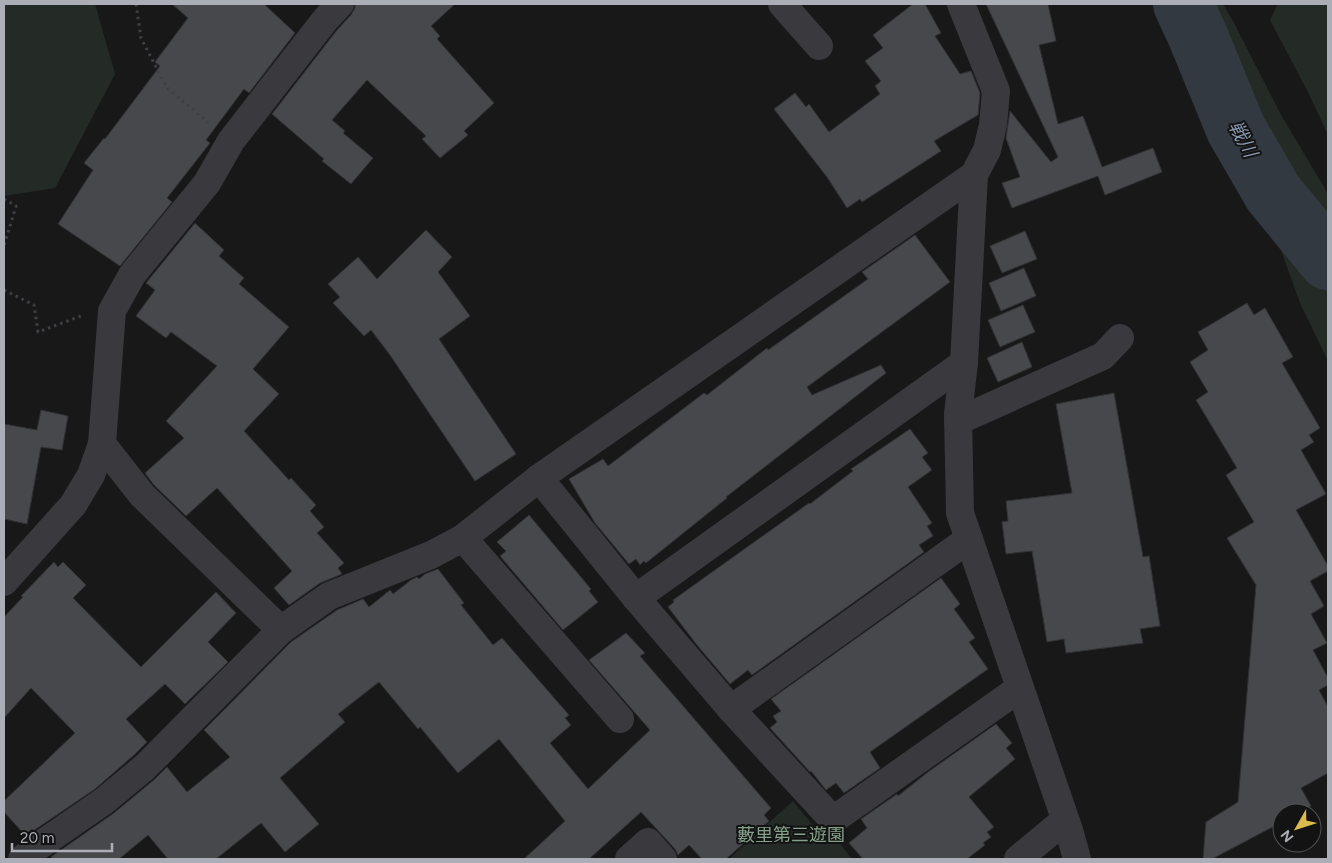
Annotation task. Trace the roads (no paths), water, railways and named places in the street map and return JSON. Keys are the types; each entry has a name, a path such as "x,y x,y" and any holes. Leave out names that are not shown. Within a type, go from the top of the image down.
{"street":[{"path":"4,582 73,505 91,475 102,444 112,311 116,302 132,275 207,183 232,141 325,20 340,4"},
{"path":"782,4 819,46"},
{"path":"961,4 996,91 993,125 987,150 974,175 964,363 958,422 960,513 1077,859"},
{"path":"22,859 104,801 145,767 281,630 329,596 431,554 463,538 539,478 974,175"},
{"path":"958,422 1103,356 1120,338"},
{"path":"636,598 964,363"},
{"path":"102,444 142,496 281,630"},
{"path":"539,478 636,598 731,709 833,820 1020,688"},
{"path":"463,538 620,719"},
{"path":"731,709 969,539"},
{"path":"1018,859 1065,820"},
{"path":"629,859 648,842 663,859"}],"waterway":[{"name":"戦川","path":"1183,4 1236,129 1273,193 1328,260"}],"park label":[{"name":"藪里第三遊園","path":"791,835"}]}
